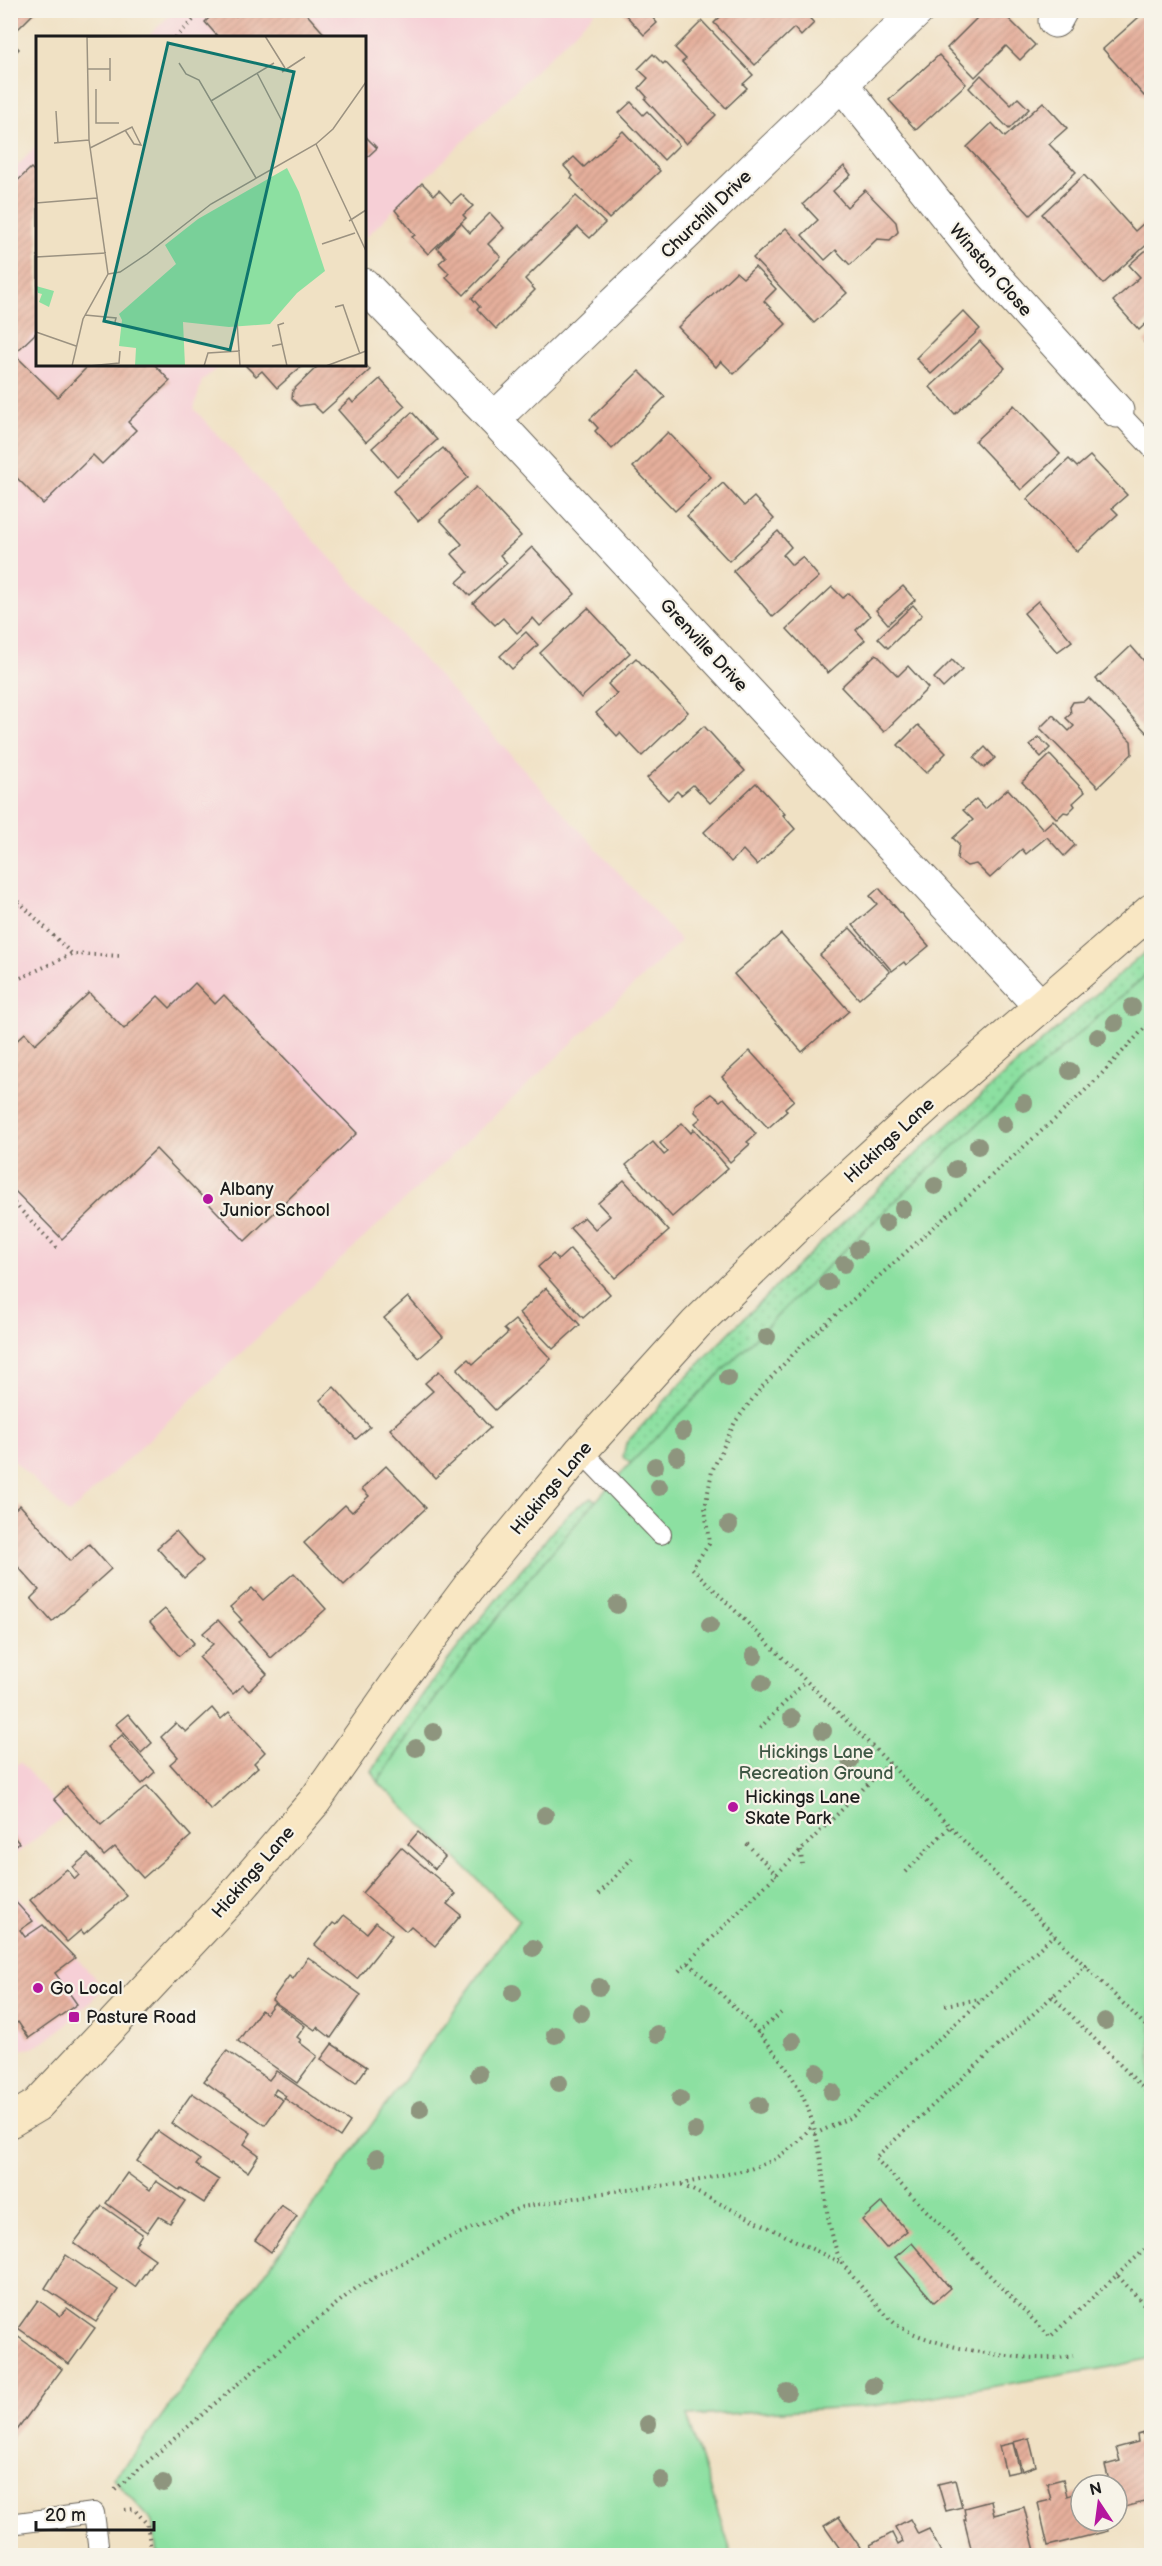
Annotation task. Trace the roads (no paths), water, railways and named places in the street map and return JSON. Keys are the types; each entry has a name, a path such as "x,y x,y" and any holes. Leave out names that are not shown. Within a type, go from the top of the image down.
{"main road":[{"name":"Hickings Lane","path":"10,2121 37,2105 54,2088 229,1901 291,1829 314,1802 437,1628 581,1451 696,1324 765,1256 936,1097 1152,910"}],"street":[{"name":"Churchill Drive","path":"494,418 918,10"},
{"name":"Winston Close","path":"841,83 991,273 1117,411"},
{"name":"Grenville Drive","path":"366,287 494,418 1041,1007"}],"lane":[{"name":"Winston Close","path":"1117,411 1152,448"},
{"path":"581,1451 661,1534"},
{"path":"10,2524 94,2513 99,2552"}],"place":[{"name":"Albany Junior School","path":"208,1199"},
{"name":"Hickings Lane Skate Park","path":"733,1807"},
{"name":"Go Local","path":"38,1988"},
{"name":"Pasture Road","path":"74,2017"}],"park label":[{"name":"Hickings Lane Recreation Ground","path":"816,1762"}]}
